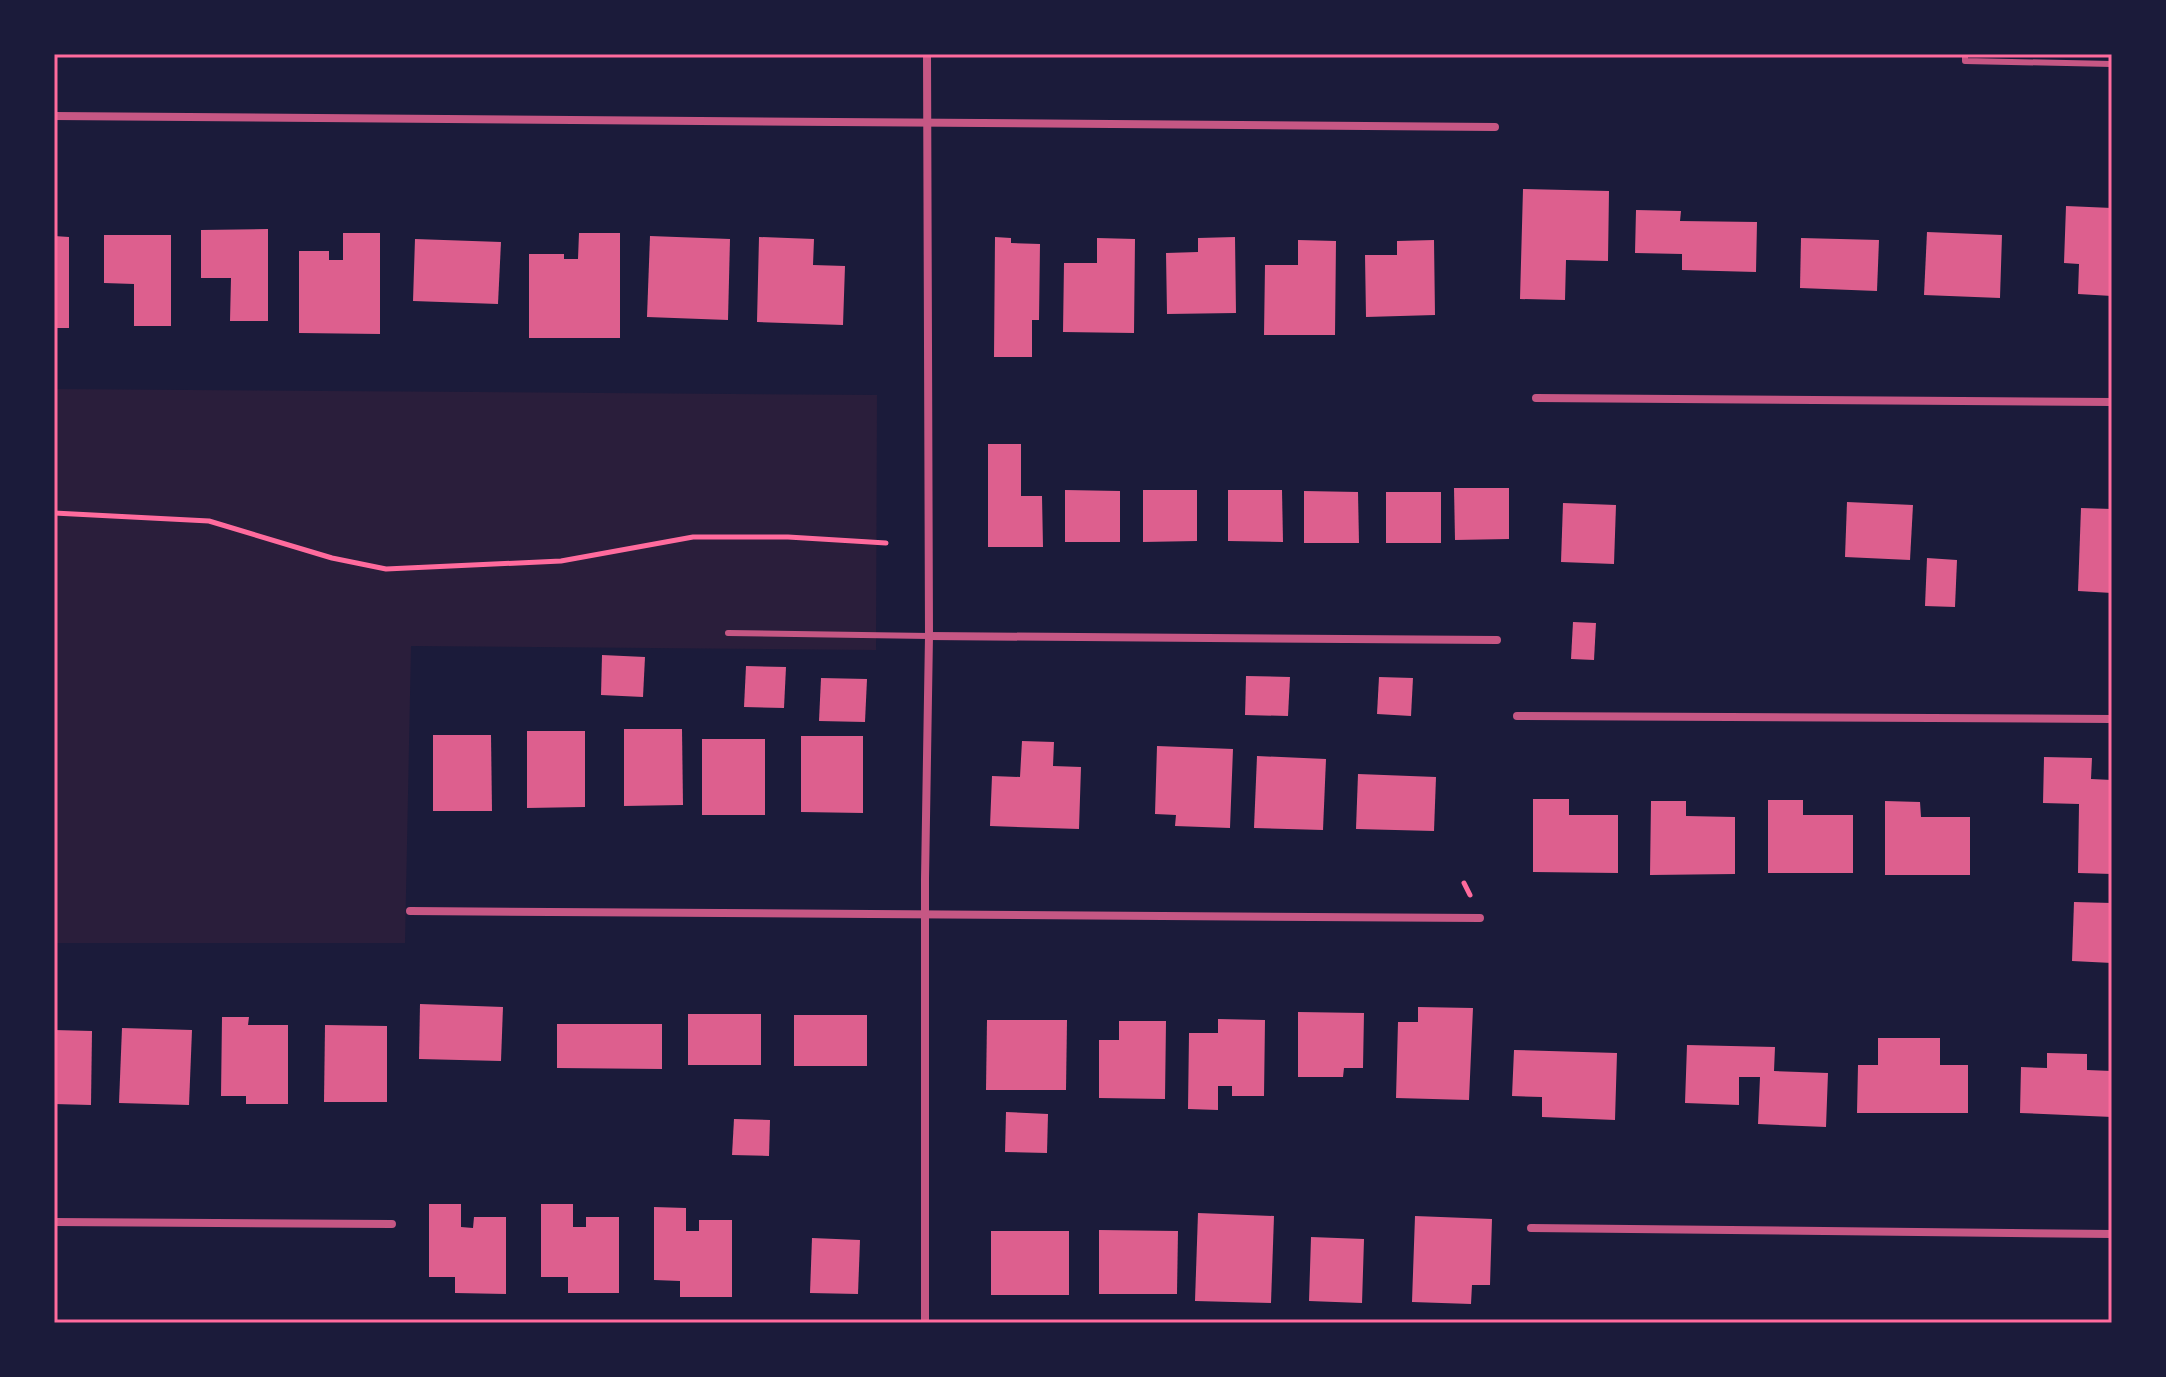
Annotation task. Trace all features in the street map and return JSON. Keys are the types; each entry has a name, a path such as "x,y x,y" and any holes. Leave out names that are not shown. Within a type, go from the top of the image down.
{"street":[{"path":"925,1323 929,636 927,54"},
{"path":"54,116 1495,127"},
{"path":"1536,398 2112,402"},
{"path":"929,636 1497,640"},
{"path":"1517,716 2112,719"},
{"path":"410,911 1480,918"},
{"path":"54,1222 392,1224"},
{"path":"1531,1228 2112,1234"}],"lane":[{"path":"1965,54 1965,61 2112,64"},
{"path":"728,633 929,636"}],"path":[{"path":"54,513 209,521 332,558 386,569 561,561 693,537 788,537 886,543"}],"shaded area":[{"path":"54,389 877,395 876,650 411,646 405,943 54,943"}],"building":[{"path":"1523,189 1609,191 1608,261 1566,260 1565,300 1520,299"},
{"path":"2066,206 2112,208 2112,296 2078,294 2079,264 2064,263"},
{"path":"1636,210 1681,211 1680,221 1757,222 1756,272 1682,270 1682,254 1635,253"},
{"path":"268,229 268,321 230,321 231,278 201,278 201,230"},
{"path":"1927,232 2002,235 2000,298 1924,295"},
{"path":"343,233 380,233 380,334 299,333 299,251 329,251 329,260 343,260"},
{"path":"579,233 620,233 620,338 529,338 529,254 564,254 564,259 578,259"},
{"path":"104,235 171,235 171,326 134,326 134,284 104,283"},
{"path":"54,236 69,237 69,328 54,328"},
{"path":"650,236 730,239 728,320 647,317"},
{"path":"759,237 814,239 813,265 845,266 843,325 757,322"},
{"path":"995,237 1011,238 1011,243 1040,244 1039,320 1032,320 1032,357 994,357"},
{"path":"1235,237 1236,313 1167,314 1166,253 1198,252 1198,238"},
{"path":"1097,238 1135,239 1134,333 1063,332 1064,263 1097,263"},
{"path":"1801,238 1879,240 1877,291 1800,288"},
{"path":"415,239 501,242 498,304 413,301"},
{"path":"1298,240 1336,241 1335,335 1264,335 1265,265 1298,265"},
{"path":"1434,240 1435,315 1366,317 1365,255 1397,255 1397,241"},
{"path":"988,444 1021,444 1021,496 1042,496 1043,547 988,547"},
{"path":"1454,488 1509,488 1509,539 1455,540"},
{"path":"1065,490 1120,491 1120,542 1065,542"},
{"path":"1143,490 1197,490 1197,541 1143,542"},
{"path":"1228,490 1282,490 1283,542 1228,541"},
{"path":"1304,491 1358,492 1359,543 1304,543"},
{"path":"1386,492 1441,492 1441,543 1386,543"},
{"path":"1847,502 1913,505 1910,560 1845,557"},
{"path":"1563,503 1616,505 1614,564 1561,562"},
{"path":"2081,508 2112,509 2112,593 2078,591"},
{"path":"1927,558 1957,560 1955,607 1925,606"},
{"path":"1573,622 1596,623 1594,660 1571,659"},
{"path":"602,655 645,657 643,697 601,695"},
{"path":"746,666 786,667 784,708 744,707"},
{"path":"1246,676 1290,677 1288,716 1245,715"},
{"path":"1379,677 1413,678 1411,716 1377,714"},
{"path":"821,678 867,679 865,722 819,721"},
{"path":"624,729 682,729 683,805 624,806"},
{"path":"527,731 585,731 585,807 527,808"},
{"path":"433,735 491,735 492,811 433,811"},
{"path":"801,736 863,736 863,813 801,812"},
{"path":"702,739 765,739 765,815 702,815"},
{"path":"1022,741 1054,742 1053,766 1081,767 1079,829 990,826 992,776 1020,777"},
{"path":"1157,746 1233,749 1230,828 1175,826 1176,815 1155,814"},
{"path":"1257,756 1326,759 1323,830 1254,828"},
{"path":"2044,757 2092,758 2091,779 2112,780 2112,874 2078,873 2079,804 2043,803"},
{"path":"1358,774 1436,777 1434,831 1356,829"},
{"path":"1533,799 1569,799 1569,815 1618,815 1618,873 1533,872"},
{"path":"1768,800 1803,800 1803,815 1853,815 1853,873 1768,873"},
{"path":"1651,801 1686,801 1686,816 1735,817 1735,874 1650,875"},
{"path":"1885,801 1920,802 1921,817 1970,817 1970,875 1885,875"},
{"path":"2074,902 2112,903 2112,963 2072,961"},
{"path":"420,1004 503,1007 501,1061 419,1059"},
{"path":"1418,1007 1473,1008 1469,1100 1396,1098 1398,1022 1418,1022"},
{"path":"1298,1012 1364,1013 1363,1068 1344,1068 1343,1077 1298,1077"},
{"path":"688,1014 761,1014 761,1065 688,1065"},
{"path":"794,1015 867,1015 867,1066 794,1066"},
{"path":"222,1017 249,1017 248,1025 288,1025 288,1104 246,1104 246,1096 221,1096"},
{"path":"1218,1019 1265,1020 1264,1096 1232,1096 1232,1086 1218,1086 1218,1110 1188,1109 1189,1033 1218,1033"},
{"path":"987,1020 1067,1020 1066,1090 986,1090"},
{"path":"1119,1021 1166,1021 1165,1099 1099,1098 1099,1040 1119,1040"},
{"path":"557,1024 662,1024 662,1069 557,1068"},
{"path":"325,1025 387,1026 387,1102 324,1102"},
{"path":"122,1028 192,1030 189,1105 119,1103"},
{"path":"54,1030 92,1031 91,1105 54,1104"},
{"path":"1878,1038 1940,1038 1940,1065 1968,1065 1968,1113 1857,1113 1858,1065 1878,1065"},
{"path":"1687,1045 1775,1047 1774,1071 1828,1073 1826,1127 1758,1124 1760,1077 1739,1077 1739,1105 1685,1103"},
{"path":"1514,1050 1617,1053 1615,1120 1542,1117 1542,1097 1512,1096"},
{"path":"2047,1053 2087,1054 2087,1070 2112,1071 2112,1117 2020,1113 2021,1067 2047,1068"},
{"path":"1006,1112 1048,1114 1047,1153 1005,1152"},
{"path":"734,1119 770,1120 769,1156 732,1155"},
{"path":"429,1204 461,1204 461,1227 473,1228 474,1217 506,1217 506,1294 455,1293 455,1277 429,1277"},
{"path":"541,1204 573,1204 573,1227 586,1227 586,1217 619,1217 619,1293 568,1293 568,1277 541,1277"},
{"path":"654,1207 686,1208 686,1231 699,1231 699,1220 732,1220 732,1297 680,1297 680,1281 654,1280"},
{"path":"1198,1213 1274,1216 1271,1303 1195,1301"},
{"path":"1415,1216 1492,1219 1490,1285 1472,1285 1471,1304 1412,1302"},
{"path":"1099,1230 1178,1231 1177,1294 1099,1294"},
{"path":"991,1231 1069,1231 1069,1295 991,1295"},
{"path":"1311,1237 1364,1239 1362,1303 1309,1301"},
{"path":"812,1238 860,1240 858,1294 810,1293"}]}
